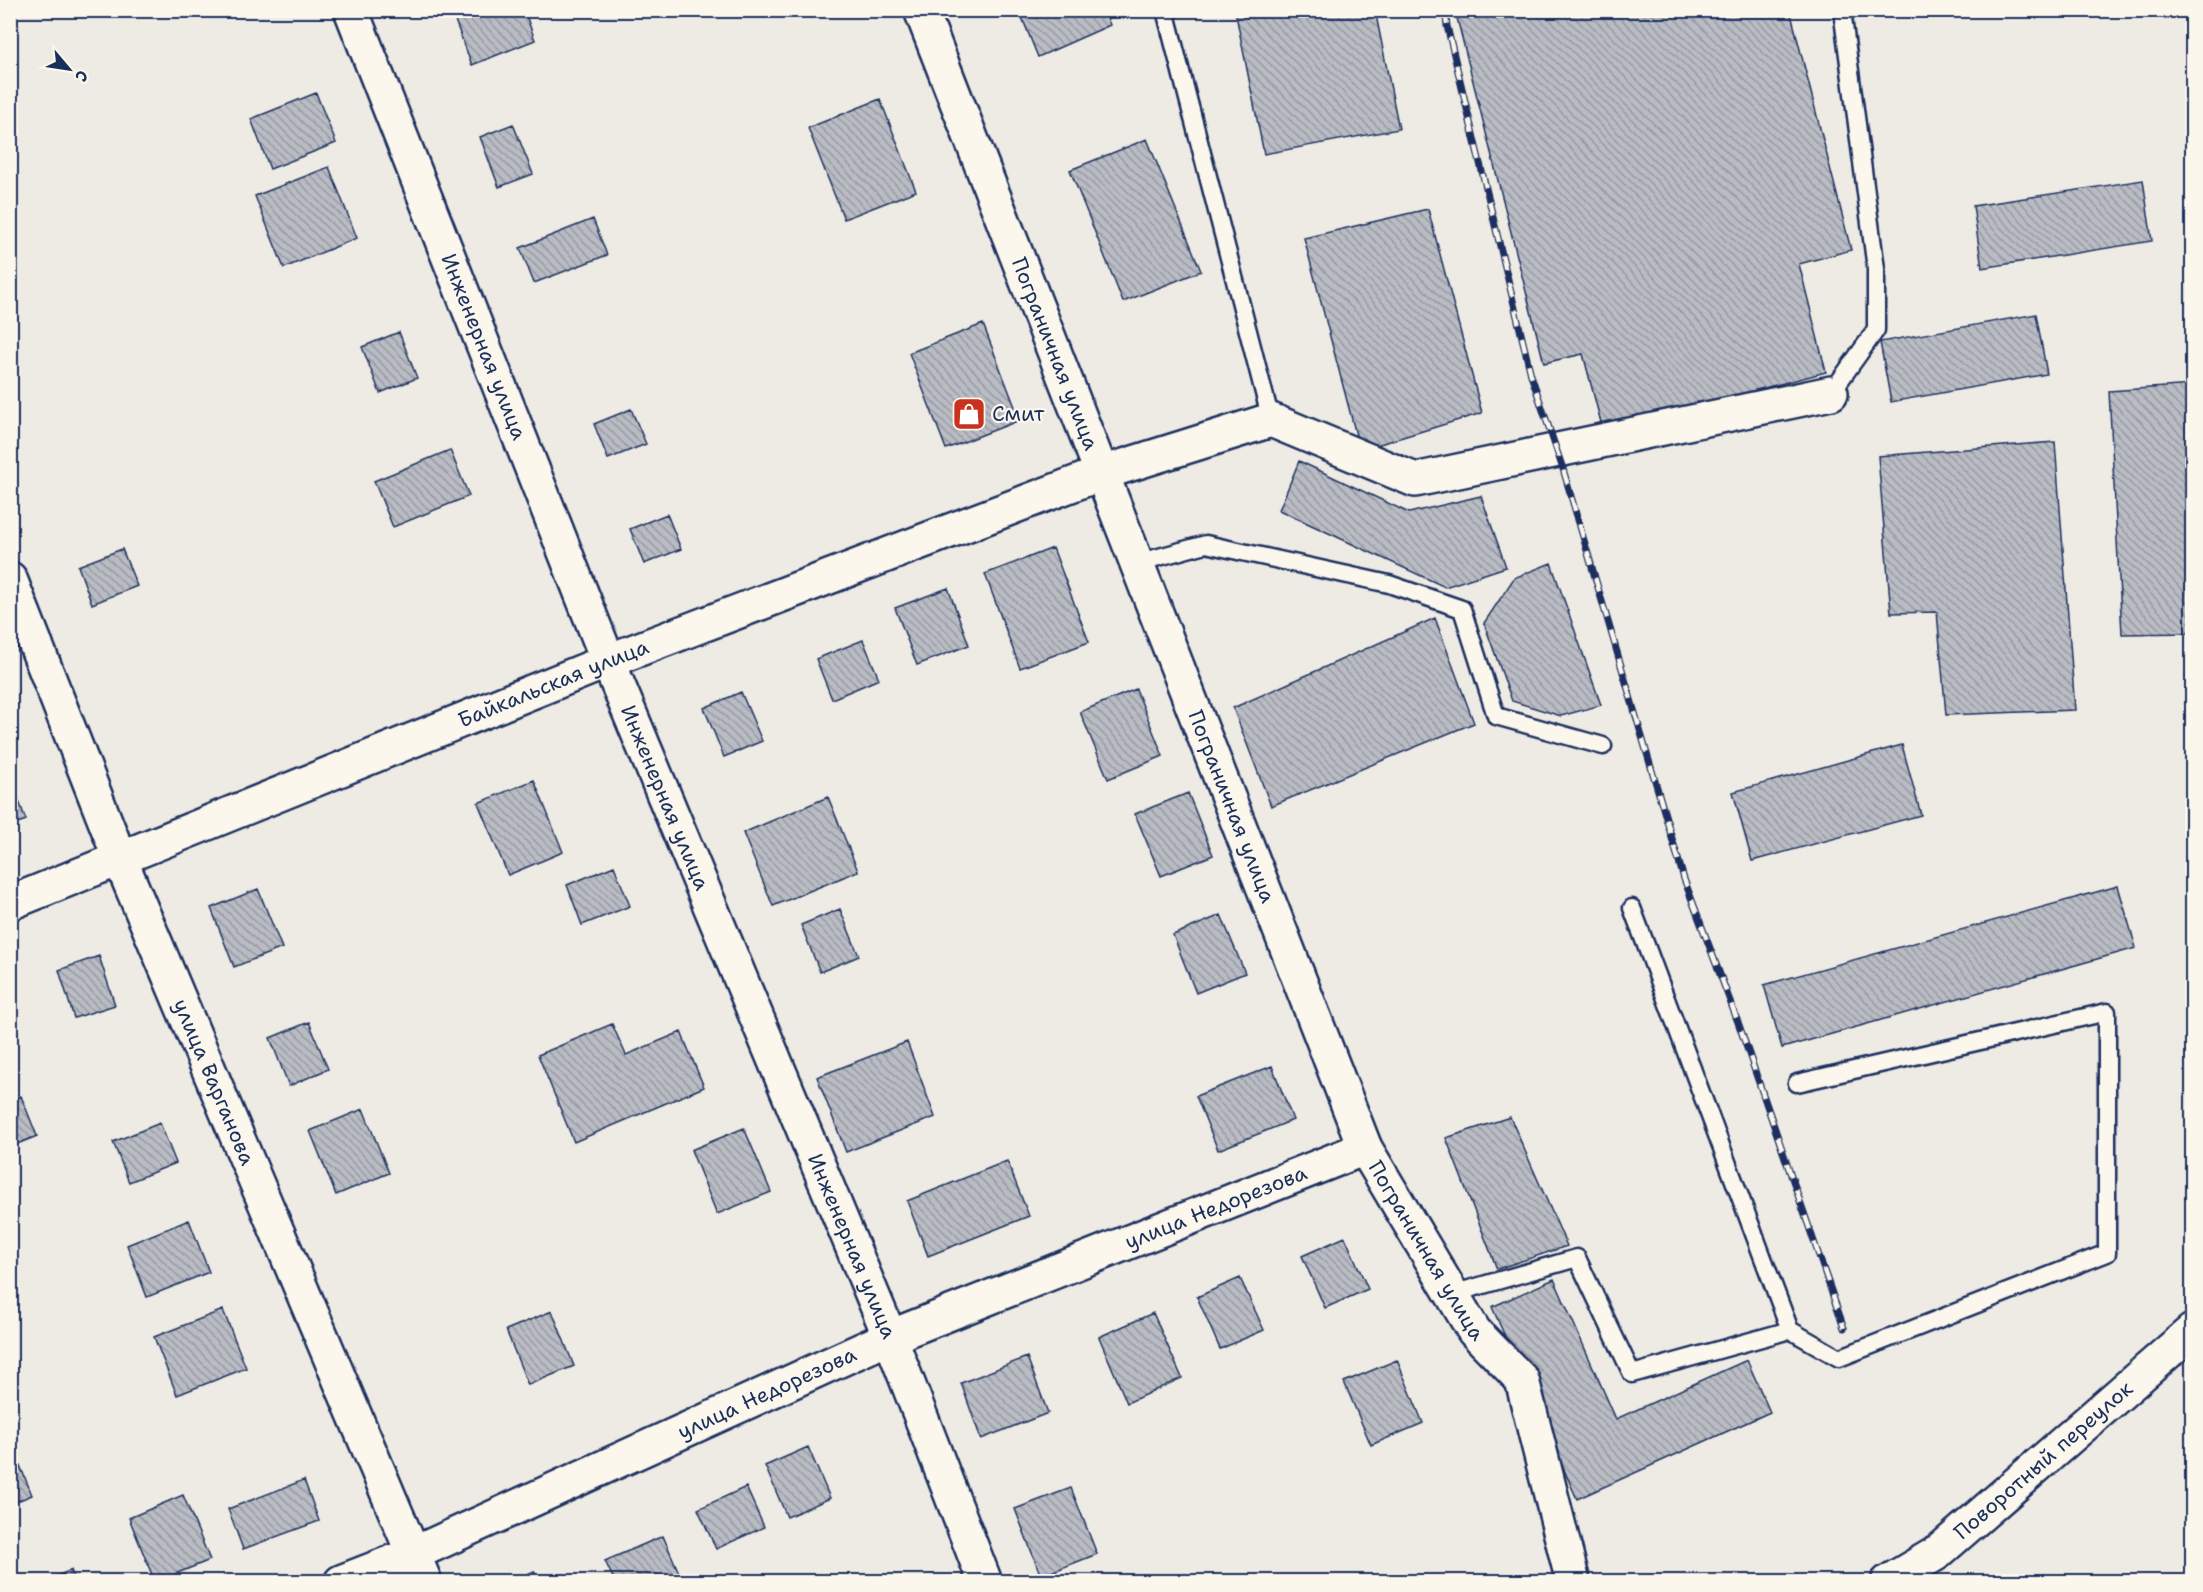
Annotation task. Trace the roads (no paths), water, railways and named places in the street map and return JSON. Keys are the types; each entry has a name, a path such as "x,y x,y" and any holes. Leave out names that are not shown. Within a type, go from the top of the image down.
{"street":[{"name":"Инженерная улица","path":"351,10 609,661 890,1337 985,1581"},
{"name":"Пограничная улица","path":"921,10 1365,1148 1474,1331 1522,1380 1573,1581"},
{"path":"1271,420 1415,480 1831,393"},
{"name":"Байкальская улица","path":"10,903 609,661 1102,473 1271,420"},
{"name":"улица Варганова","path":"10,579 120,859 419,1568"},
{"name":"улица Недорезова","path":"341,1581 419,1568 890,1337 1365,1148"},
{"name":"Поворотный переулок","path":"1890,1581 1937,1553 2193,1331"}],"lane":[{"path":"1165,10 1271,420"},
{"path":"1831,393 1876,330 1876,269 1842,10"},
{"path":"1137,563 1206,544 1389,584 1462,609 1496,716 1603,746"},
{"path":"1632,908 1790,1330 1839,1358 2107,1253 2107,1012 1797,1083"},
{"path":"1452,1294 1577,1258 1632,1374 1790,1330"}],"railway":[{"path":"1445,10 1531,375 1563,469 1684,879 1739,1025 1844,1328"}],"place":[{"name":"Смит","path":"969,414"}]}
